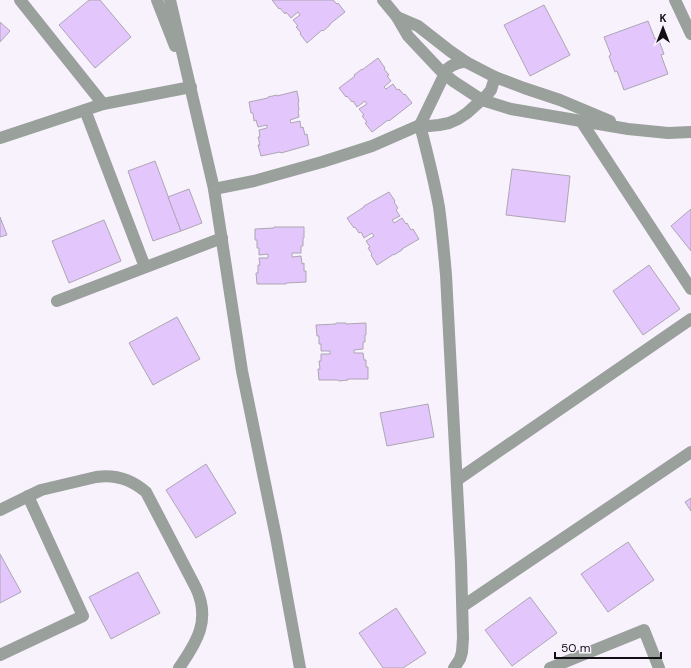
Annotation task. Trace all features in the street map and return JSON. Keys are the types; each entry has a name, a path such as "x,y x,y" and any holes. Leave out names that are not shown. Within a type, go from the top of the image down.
{"street":[{"path":"20,0 103,104"},
{"path":"157,0 191,87"},
{"path":"170,0 214,189 242,371 276,537 300,668"},
{"path":"383,0 396,16 408,36 444,74 482,100 511,109 628,129 691,132"},
{"path":"675,0 691,34"},
{"path":"396,16 418,26 466,62 495,77 560,100 628,129"},
{"path":"456,667 460,659 463,645 462,606 457,480 446,283 443,241 438,207 420,125 444,74 456,63 466,62"},
{"path":"214,189 254,181 322,162 372,146 420,125 434,126 449,123 467,113 482,100 491,90 495,77"},
{"path":"0,138 103,104 191,87"},
{"path":"85,110 145,267"},
{"path":"581,121 691,289"},
{"path":"57,301 222,238"},
{"path":"457,480 691,319"},
{"path":"462,606 691,452"},
{"path":"0,510 41,490 103,476 126,479 146,492 196,588 202,604 203,613 200,632 179,668"},
{"path":"0,655 83,616 28,496"},
{"path":"550,668 644,630 659,668"}],"building":[{"path":"89,0 100,0 131,37 95,68 59,25"},
{"path":"272,0 333,0 337,4 338,3 345,12 307,43 300,34 301,33 296,27 298,26 293,20 300,15 298,12 291,18 286,12 285,14 280,8 279,9"},
{"path":"544,5 570,55 530,76 504,25"},
{"path":"648,21 655,39 658,38 664,54 661,55 668,74 624,90 617,71 615,72 609,56 611,55 604,37"},
{"path":"0,22 10,31 0,42"},
{"path":"378,58 389,75 387,76 391,81 384,87 386,89 393,84 397,90 399,89 404,95 405,94 412,103 372,132 365,123 367,122 362,116 364,115 359,109 367,104 365,101 357,107 353,101 352,102 347,96 346,97 339,88"},
{"path":"297,91 299,117 290,120 291,123 300,121 301,128 303,127 305,135 307,134 309,145 281,153 261,156 258,145 260,145 258,137 260,137 259,130 267,128 267,125 258,127 256,120 254,121 253,113 251,113 249,102"},
{"path":"155,161 181,231 153,241 128,171"},
{"path":"512,169 570,176 565,222 506,215"},
{"path":"189,189 202,223 181,231 168,197"},
{"path":"389,192 395,201 394,202 398,208 396,210 400,216 392,220 394,223 402,218 411,230 413,229 419,239 377,265 371,255 372,254 368,248 370,247 366,241 374,236 372,233 364,238 361,232 359,233 355,227 354,228 347,218 364,206"},
{"path":"691,209 691,251 671,226"},
{"path":"0,217 7,235 0,237"},
{"path":"104,220 121,261 69,283 52,241"},
{"path":"274,227 304,227 304,238 303,246 301,246 301,253 292,253 292,257 301,256 302,264 304,263 304,271 306,271 306,282 257,284 256,273 258,273 258,265 260,265 259,258 268,258 268,254 259,255 257,240 255,240 255,229"},
{"path":"649,265 680,309 643,335 613,291"},
{"path":"177,317 200,359 153,385 129,343"},
{"path":"366,323 366,335 365,342 363,342 363,349 354,350 354,353 363,353 364,360 366,360 366,367 368,367 368,379 348,379 339,381 319,380 318,369 320,369 319,361 321,361 321,354 330,354 330,351 321,351 321,344 319,344 319,336 317,336 316,325"},
{"path":"428,404 434,437 387,446 380,413"},
{"path":"206,464 236,513 196,538 166,490"},
{"path":"691,498 691,511 685,502"},
{"path":"628,542 654,580 608,612 581,574"},
{"path":"0,554 21,592 0,603"},
{"path":"138,572 160,613 111,639 89,597"},
{"path":"530,597 557,633 512,666 485,630"},
{"path":"396,608 426,653 403,668 383,668 359,633"}]}
